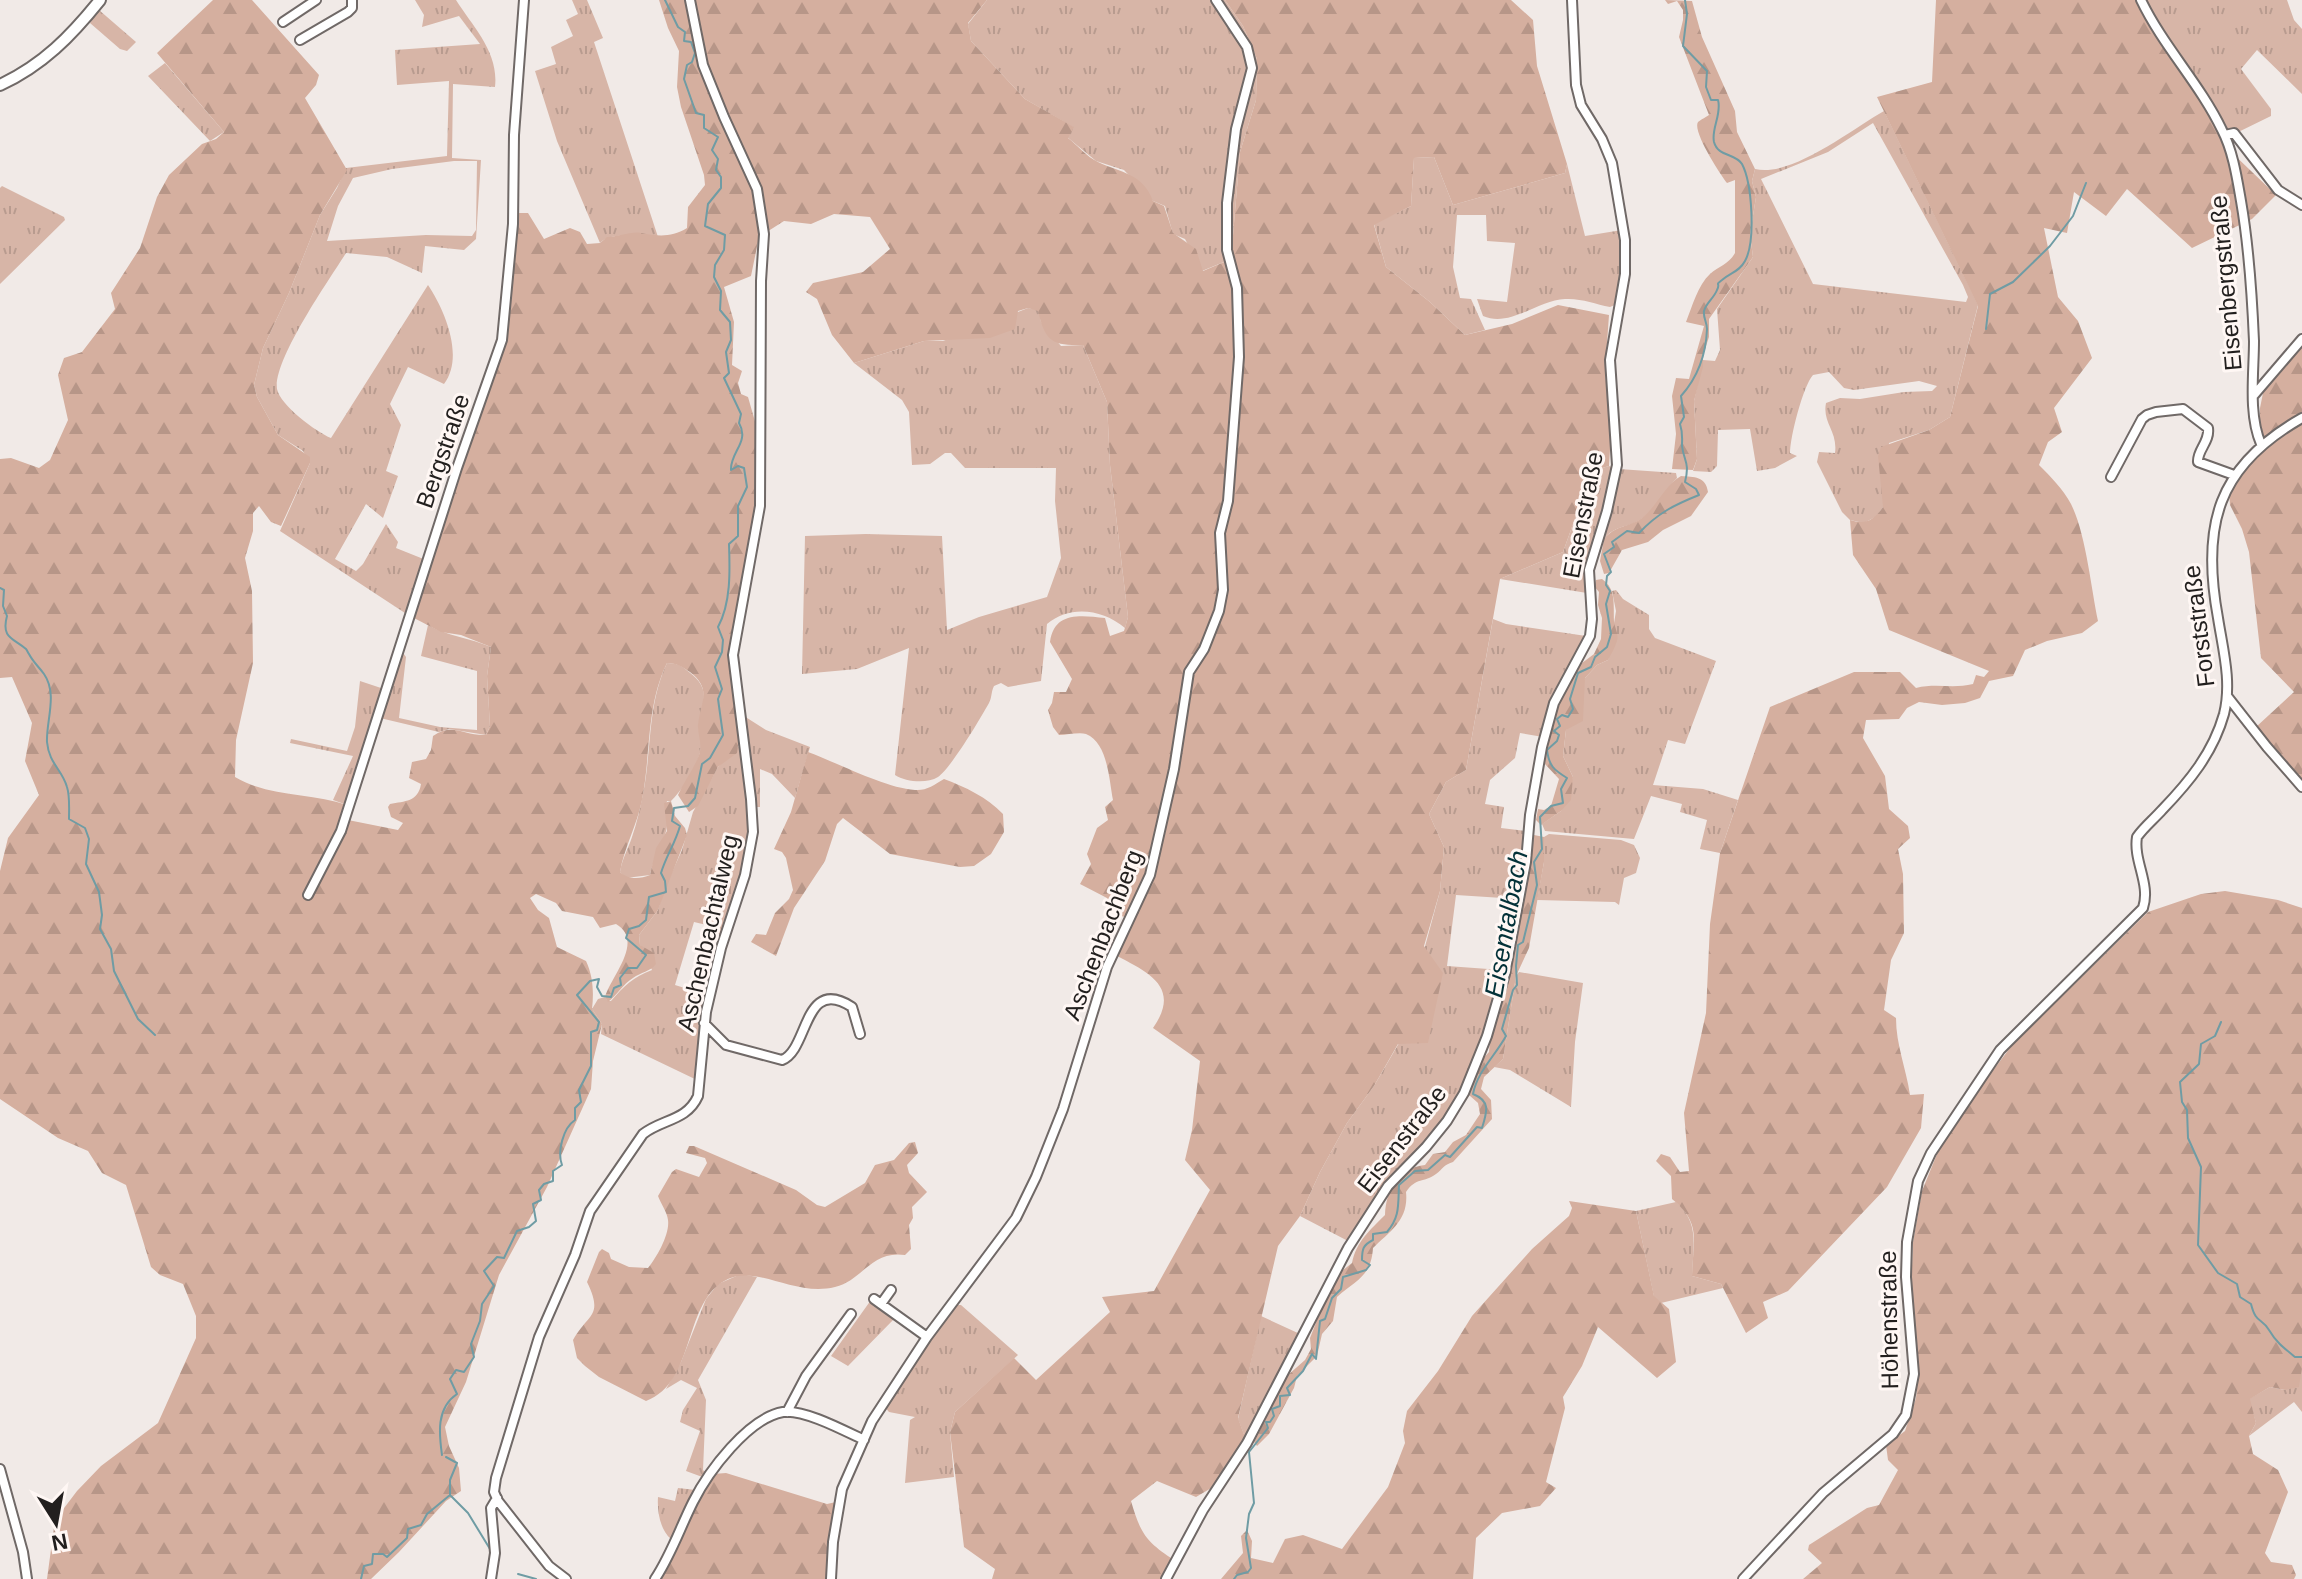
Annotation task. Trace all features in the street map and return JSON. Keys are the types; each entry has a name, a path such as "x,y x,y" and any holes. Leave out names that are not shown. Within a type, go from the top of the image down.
{"main road":[{"path":"0,85 28,71 56,50 100,0"}],"street":[{"path":"283,22 316,0"},
{"path":"300,40 348,12 352,8 352,0"},
{"name":"Bergstraße","path":"308,895 341,831 457,468 502,340 513,224 514,135 524,0"},
{"name":"Aschenbachtalweg","path":"496,1495 496,1478 539,1337 572,1264 590,1211 643,1134 682,1116 695,1102 701,1081 704,1023 721,948 745,875 753,832 733,655 760,506 764,234 754,180 703,65 690,0"},
{"name":"Aschenbachberg","path":"831,1579 839,1502 877,1412 927,1337 1004,1237 1032,1185 1069,1095 1107,967 1150,875 1174,769 1189,672 1204,649 1219,611 1223,590 1220,533 1228,501 1239,357 1237,288 1227,250 1227,203 1236,129 1252,63 1247,47 1216,0"},
{"name":"Eisenstraße","path":"1166,1579 1203,1510 1247,1443 1348,1248 1388,1186 1426,1147 1464,1093 1487,1036 1505,974 1549,718 1590,636 1589,570 1617,465 1610,360 1623,286 1626,253 1623,221 1612,163 1602,139 1581,105 1576,85 1572,0"},
{"name":"Eisenbergstraße","path":"2141,0 2225,135 2242,203 2247,247 2255,427 2261,444"},
{"path":"2225,135 2234,133 2278,190 2302,205"},
{"path":"2254,395 2302,339"},
{"path":"2111,477 2142,419 2156,412 2178,409 2190,412 2208,428 2208,437 2198,462 2234,475"},
{"name":"Forststraße","path":"2137,837 2199,768 2216,737 2227,696 2210,551 2215,526 2234,475 2261,444 2302,418"},
{"path":"2227,696 2302,787"},
{"name":"Höhenstraße","path":"1743,1579 1823,1493 1893,1434 1906,1415 1914,1374 1907,1252 1918,1181 1931,1153 2000,1050 2143,908 2145,887 2136,849 2137,837"},
{"path":"704,1023 726,1045 782,1060 792,1054 806,1019 814,1008 835,1000 852,1007 860,1034"},
{"path":"891,1290 878,1302 927,1337"},
{"path":"787,1412 806,1376 851,1314"},
{"path":"655,1579 672,1551 694,1499 720,1461 752,1428 771,1416 787,1412 831,1425 864,1440"},
{"path":"0,1469 23,1552 27,1579"},
{"path":"491,1579 495,1553 491,1508 496,1495"},
{"path":"496,1495 549,1566 566,1579"}],"green space":[{"path":"213,0 252,0 319,75 316,85 305,98 347,170 320,215 263,348 254,385 257,397 278,435 310,457 310,463 281,526 271,522 259,506 253,513 253,531 245,558 252,591 253,663 236,740 235,777 262,788 347,805 348,820 398,830 403,823 391,817 388,807 410,800 417,794 421,784 409,778 412,762 426,759 433,736 447,730 486,735 490,726 487,676 491,647 461,635 441,632 412,617 459,468 504,341 516,213 528,213 544,239 570,228 580,232 587,244 633,233 670,235 687,228 688,207 705,185 677,87 679,51 659,0 987,0 968,23 971,41 1025,99 1074,127 1068,138 1086,154 1137,179 1153,201 1164,206 1173,233 1196,249 1203,271 1231,259 1240,152 1256,100 1257,59 1243,26 1225,0 1511,0 1533,20 1537,66 1567,164 1565,173 1453,205 1434,157 1414,158 1411,206 1374,225 1386,267 1465,335 1512,324 1558,305 1609,315 1605,371 1611,434 1609,466 1592,471 1563,552 1500,579 1466,770 1446,782 1429,814 1444,847 1440,891 1424,946 1443,973 1428,1043 1398,1044 1374,1086 1347,1123 1300,1216 1278,1246 1238,1418 1246,1440 1213,1487 1196,1497 1157,1481 1131,1501 1144,1534 1171,1558 1162,1579 992,1579 995,1569 964,1547 950,1432 955,1412 1014,1358 1036,1380 1110,1312 1102,1297 1154,1291 1210,1190 1185,1160 1192,1130 1200,1061 1153,1028 1161,1014 1163,992 1150,976 1117,956 1133,920 1113,913 1107,898 1080,884 1091,864 1087,854 1097,828 1108,820 1105,807 1113,800 1103,754 1099,745 1086,734 1059,735 1048,710 1054,692 1066,692 1072,679 1050,642 1057,625 1062,620 1077,616 1105,618 1110,636 1124,631 1128,617 1110,465 1107,402 1083,345 1052,340 1044,329 1038,311 1028,308 1018,311 1015,329 990,338 924,341 854,363 832,335 817,299 806,292 813,283 863,272 890,249 870,217 834,214 811,224 784,221 759,237 751,276 724,287 734,322 732,365 742,371 738,383 741,394 748,397 758,432 757,506 732,676 741,744 737,753 718,767 698,806 689,812 678,795 700,751 698,724 703,690 690,672 667,663 652,713 642,800 620,872 635,878 650,875 656,848 667,831 664,803 671,801 675,816 687,835 658,910 639,935 640,945 654,953 656,964 629,980 608,1002 605,997 627,949 624,931 616,924 600,928 593,917 562,911 556,903 536,894 530,898 538,910 549,918 557,947 586,961 592,984 592,1009 602,1024 593,1061 591,1089 547,1187 499,1275 466,1382 445,1427 459,1468 461,1491 446,1501 371,1579 47,1579 55,1520 101,1466 158,1423 196,1338 196,1316 183,1284 160,1275 151,1267 126,1185 102,1173 88,1151 58,1138 0,1099 0,871 8,838 39,795 25,761 32,723 12,677 0,678 0,459 11,458 39,468 50,460 68,420 58,375 64,358 82,352 115,309 111,293 140,248 157,197 169,175 202,144 224,132 157,53"},
{"path":"415,0 456,0 483,40 493,62 495,87 453,84 452,158 481,160 476,239 464,250 425,246 422,273 387,257 346,253 293,340 278,376 277,389 291,410 331,438 428,285 450,333 453,360 450,373 444,384 408,367 390,404 401,425 386,471 398,476 383,518 366,504 335,559 356,571 386,524 398,542 396,548 426,560 408,615 280,531 310,463 303,451 278,435 257,397 254,385 263,348 320,215 346,168 447,156 449,81 397,85 395,50 480,44 459,16 422,27 424,15","holes":["477,161 476,230 472,236 426,235 327,241 338,206 353,178 392,169"]},
{"path":"572,0 587,0 603,38 594,42 658,237 619,236 600,243 557,141 535,71 556,64 551,47 573,36 566,20 578,14"},
{"path":"987,0 1225,0 1243,26 1257,59 1256,100 1240,152 1231,259 1202,271 1185,239 1173,234 1165,206 1153,201 1124,170 1096,161 1067,137 1073,127 1025,99 971,41 968,24"},
{"path":"1665,0 1692,1 1702,37 1735,111 1737,132 1755,169 1752,181 1756,197 1750,234 1753,257 1709,319 1709,337 1694,401 1697,459 1693,470 1672,469 1676,434 1672,396 1676,378 1689,379 1704,326 1686,322 1696,296 1713,271 1735,253 1735,180 1727,183 1699,134 1698,122 1709,115 1679,37 1683,10 1677,1 1668,4"},
{"path":"1936,0 2139,0 2152,26 2219,128 2225,146 2276,195 2252,219 2192,248 2127,189 2106,216 2074,192 2067,233 2044,228 2058,297 2078,321 2092,358 2054,408 2062,432 2048,442 2039,465 2064,493 2076,516 2098,621 2082,633 2025,650 2013,676 1989,681 1980,698 1942,705 1919,702 1907,708 1899,719 1866,720 1863,738 1885,776 1889,809 1908,826 1910,838 1898,849 1903,874 1904,933 1891,960 1884,1010 1896,1018 1910,1095 1924,1094 1921,1128 1887,1187 1788,1291 1763,1302 1768,1318 1746,1333 1721,1284 1692,1276 1692,1225 1682,1208 1672,1199 1671,1176 1656,1161 1661,1154 1670,1157 1680,1172 1689,1171 1684,1113 1706,1013 1710,924 1720,853 1770,707 1854,672 1900,672 1916,688 1973,684 1976,675 1984,677 1989,671 1889,630 1876,589 1853,555 1850,520 1869,520 1883,507 1878,456 1881,447 1929,430 1950,417 1978,306 1877,97 1932,82"},
{"path":"2139,0 2287,0 2294,20 2302,29 2302,94 2257,50 2241,69 2271,109 2271,116 2224,139"},
{"path":"99,10 136,42 127,51 120,49 90,23 94,13"},
{"path":"165,63 224,132 210,141 148,76"},
{"path":"1884,111 1978,305 1950,417 1929,430 1889,443 1883,507 1877,516 1864,523 1850,520 1842,512 1817,462 1819,452 1835,453 1826,403 1840,398 1860,399 1932,391 1937,386 1919,381 1854,390 1844,388 1829,372 1813,375 1801,400 1792,436 1790,453 1797,456 1775,468 1757,471 1750,429 1718,430 1717,466 1711,472 1693,471 1697,459 1694,401 1703,360 1715,361 1720,350 1717,309 1753,257 1750,234 1756,197 1752,181 1755,169 1770,170 1803,159","holes":["1873,123 1968,297 1966,302 1813,284 1761,179 1828,152"]},
{"path":"1434,157 1453,205 1565,173 1567,164 1585,236 1622,230 1622,284 1617,304 1610,307 1565,299 1503,319 1483,316 1477,299 1507,302 1515,243 1487,241 1486,215 1457,215 1453,267 1460,298 1471,299 1485,330 1465,335 1386,267 1374,224 1411,206 1414,158"},
{"path":"2,186 65,220 0,284 0,188"},
{"path":"1028,308 1039,310 1041,322 1061,346 1083,345 1107,402 1110,465 1128,617 1125,628 1106,617 1086,612 1066,614 1047,624 1041,681 1008,687 1001,683 994,686 985,710 944,772 928,781 905,779 895,775 909,648 857,669 802,674 805,536 942,536 947,630 1047,597 1061,558 1055,501 1056,468 965,468 951,453 945,453 930,464 912,465 909,412 902,400 854,363 924,341 943,341"},
{"path":"2302,344 2302,783 2256,727 2294,692 2261,658 2249,552 2230,505 2229,493 2260,442 2263,393"},
{"path":"1609,466 1614,468 1587,593 1500,579 1563,552 1592,471"},
{"path":"1619,469 1676,473 1677,478 1644,517 1616,529 1604,539 1601,538"},
{"path":"1681,476 1699,478 1707,487 1708,492 1691,516 1663,530 1648,542 1622,550 1609,573 1604,574 1600,561 1604,539 1613,531 1642,518"},
{"path":"1602,579 1612,593 1617,641 1608,660 1597,665 1585,678 1583,721 1566,730 1563,756 1573,777 1571,800 1541,825 1536,820 1538,809 1551,806 1559,779 1544,763 1550,725 1560,696 1578,666 1594,654 1601,639 1599,592 1594,586 1596,580"},
{"path":"1616,590 1623,599 1649,615 1649,629 1655,638 1716,661 1685,744 1668,740 1653,785 1703,789 1738,800 1720,853 1700,849 1707,820 1680,812 1682,804 1651,796 1634,839 1545,831 1542,824 1561,811 1573,777 1563,756 1566,730 1585,678 1597,665 1608,660 1616,611 1612,591"},
{"path":"1493,619 1506,624 1586,636 1543,737 1520,733 1515,758 1490,780 1485,804 1504,807 1501,828 1526,831 1518,899 1456,895 1447,966 1502,970 1485,1035 1462,1093 1445,1120 1348,1241 1300,1216 1347,1123 1374,1086 1399,1043 1440,891 1444,847 1429,814 1446,782 1466,770"},
{"path":"428,625 491,647 487,676 490,726 486,735 449,729 439,732 380,718 401,650 406,657 399,718 440,727 477,730 477,671 421,656"},
{"path":"667,663 684,668 703,689 699,725 701,747 690,776 676,796 667,801 666,831 650,875 626,878 620,872 640,810 653,711"},
{"path":"360,681 384,689 347,805 333,800 353,756 290,743 291,739 347,751 355,727"},
{"path":"744,716 766,730 810,747 795,798 772,774 760,769 760,807 755,807"},
{"path":"741,744 751,811 749,850 723,935 710,931 711,926 694,922 675,985 707,995 699,1081 601,1034 602,1024 592,1009 598,999 605,997 611,1001 629,982 652,970 640,945 639,935 658,910 682,850 693,812 718,767"},
{"path":"808,752 903,788 923,790 944,779 952,782 997,808 1003,814 1004,832 991,854 974,866 960,867 890,854 843,818 837,824 825,861 794,908 776,956 751,942 756,934 766,935 775,913 793,890 786,858 774,849 791,812"},
{"path":"1549,834 1621,840 1634,845 1640,858 1636,873 1624,878 1619,905 1615,902 1537,900 1544,862 1544,837"},
{"path":"1534,835 1544,837 1544,862 1529,948 1516,976 1503,1059 1484,1077 1481,1089 1491,1100 1492,1119 1453,1162 1432,1177 1413,1184 1406,1192 1401,1218 1373,1248 1366,1272 1337,1297 1333,1321 1322,1334 1317,1356 1297,1376 1294,1388 1269,1434 1257,1446 1254,1442 1288,1375 1305,1360 1311,1349 1310,1338 1329,1290 1338,1274 1352,1263 1364,1237 1385,1215 1395,1182 1408,1171 1425,1165 1433,1154 1445,1152 1453,1142 1466,1135 1480,1114 1478,1103 1469,1095 1480,1062 1489,1052 1508,977"},
{"path":"2225,891 2278,900 2302,908 2302,1368 2299,1387 2285,1390 2270,1387 2250,1399 2256,1423 2249,1436 2253,1454 2278,1470 2288,1492 2265,1553 2271,1562 2292,1565 2296,1575 2294,1579 1803,1579 1822,1563 1808,1550 1809,1545 1867,1508 1879,1505 1898,1470 1888,1460 1886,1445 1905,1431 1916,1398 1919,1369 1911,1290 1913,1242 1922,1191 1937,1154 1972,1098 2013,1044 2148,912 2201,894"},
{"path":"1519,972 1583,983 1571,1107 1510,1070 1494,1067 1503,1059"},
{"path":"915,1142 918,1153 907,1165 909,1173 927,1192 912,1207 913,1218 909,1225 911,1249 905,1255 875,1261 853,1279 835,1287 806,1288 752,1276 728,1279 713,1289 703,1304 674,1377 662,1391 646,1401 599,1377 577,1358 573,1340 594,1309 587,1282 599,1252 602,1249 609,1253 611,1259 629,1267 648,1268 662,1245 668,1226 658,1196 676,1169 699,1177 707,1163 705,1158 686,1153 689,1146 796,1190 825,1207 865,1183 875,1165 894,1160 909,1143"},
{"path":"1569,1201 1636,1211 1654,1296 1669,1309 1676,1362 1657,1378 1598,1327 1582,1366 1563,1397 1565,1408 1546,1482 1556,1488 1540,1506 1502,1513 1476,1538 1473,1579 1221,1579 1243,1553 1241,1536 1247,1530 1252,1541 1251,1558 1273,1563 1285,1539 1303,1535 1342,1549 1388,1487 1405,1443 1403,1431 1407,1411 1438,1371 1472,1316 1532,1249 1569,1216 1572,1208"},
{"path":"1676,1202 1684,1210 1692,1227 1692,1276 1721,1284 1723,1288 1661,1303 1654,1297 1636,1211"},
{"path":"741,1274 757,1277 698,1380 706,1400 705,1478 686,1471 700,1431 680,1422 683,1410 697,1388 681,1380 666,1389 681,1362 706,1299 718,1284"},
{"path":"871,1300 894,1319 848,1366 831,1356"},
{"path":"956,1305 961,1305 1018,1355 955,1412 950,1432 954,1477 905,1483 910,1420 915,1417 889,1412 883,1405"},
{"path":"1261,1316 1300,1334 1246,1440 1238,1419"},
{"path":"2302,1368 2302,1412 2294,1402 2249,1436 2256,1423 2249,1399 2270,1387 2285,1390"},
{"path":"726,1473 827,1504 836,1502 829,1579 657,1579 692,1507 713,1474"},
{"path":"678,1488 696,1490 675,1537 671,1539 660,1520 658,1497 675,1501"}],"waterway":[{"path":"442,1455 442,1414 457,1394 450,1379 456,1370 464,1372 474,1357 471,1344 480,1321 482,1304 494,1286 484,1271 497,1257 504,1258 517,1231 536,1221 533,1204 541,1200 539,1190 553,1181 553,1171 562,1165 562,1141 575,1120 575,1108 581,1102 579,1090 591,1066 591,1032 597,1030 599,1022 577,995 590,981 599,979 597,987 602,996 611,997 614,988 621,985 620,978 628,968 637,968 646,955 626,938 629,929 646,920 649,897 666,892 661,873 680,826 672,821 674,808 688,806 695,798 702,764 710,758 723,735 718,699 722,689 715,667 722,652 723,640 718,627 727,597 729,544 738,536 738,506 747,487 744,468 738,466 731,470 742,436 739,423 741,414 724,378 729,373 726,352 731,340 730,322 720,310 721,291 714,277 715,265 724,250 725,235 705,226 708,204 721,188 721,177 716,170 718,159 712,150 718,137 704,128 704,115 696,113 684,79 687,65 692,62 695,53 691,42 684,41 685,32 678,27 665,0"},
{"name":"Eisentalbach","path":"1234,1579 1251,1568 1246,1538 1249,1514 1254,1503 1249,1452 1268,1428 1266,1422 1274,1416 1272,1409 1280,1406 1280,1396 1290,1395 1287,1388 1303,1371 1312,1354 1316,1359 1320,1321 1325,1319 1332,1298 1341,1289 1343,1277 1366,1270 1370,1265 1362,1260 1363,1250 1373,1240 1373,1234 1387,1232 1394,1221 1398,1210 1399,1185 1415,1171 1428,1170 1445,1155 1450,1157 1477,1127 1482,1128 1485,1104 1473,1094 1482,1071 1506,1036 1502,1029 1517,985 1518,945 1523,942 1537,885 1534,862 1542,849 1540,817 1551,806 1563,803 1561,789 1567,778 1553,767 1547,750 1559,735 1554,731 1560,726 1557,719 1562,715 1568,717 1573,709 1570,699 1578,673 1591,667 1595,657 1607,647 1611,634 1606,604 1610,591 1606,585 1607,576 1611,572 1604,554 1614,547 1612,542 1627,531 1639,533 1667,510 1699,495 1685,482 1687,466 1680,424 1684,417 1681,396 1703,357 1707,329 1705,308 1716,293 1718,283 1745,261 1751,240 1751,212 1742,164 1719,150 1714,142 1719,105 1718,100 1711,100 1706,87 1707,71 1683,46 1687,14 1685,0"},
{"path":"1986,329 1990,294 2013,282 2050,246 2073,216 2086,183"},
{"path":"0,588 4,590 7,633 26,649 48,682 51,699 48,750 67,787 69,819 85,828 89,839 86,864 99,892 100,929 111,949 114,971 138,1019 155,1035"},
{"path":"2221,1022 2215,1036 2201,1044 2199,1064 2180,1082 2182,1102 2187,1110 2188,1138 2201,1167 2198,1245 2218,1273 2237,1284 2240,1297 2251,1304 2257,1318 2277,1341 2295,1357 2302,1357"},
{"path":"361,1579 364,1566 372,1564 373,1554 387,1557 407,1538 408,1529 421,1525 427,1514 450,1495 450,1480 457,1463 446,1457"},
{"path":"451,1496 468,1513 490,1549"},
{"path":"518,1574 536,1579"}]}
